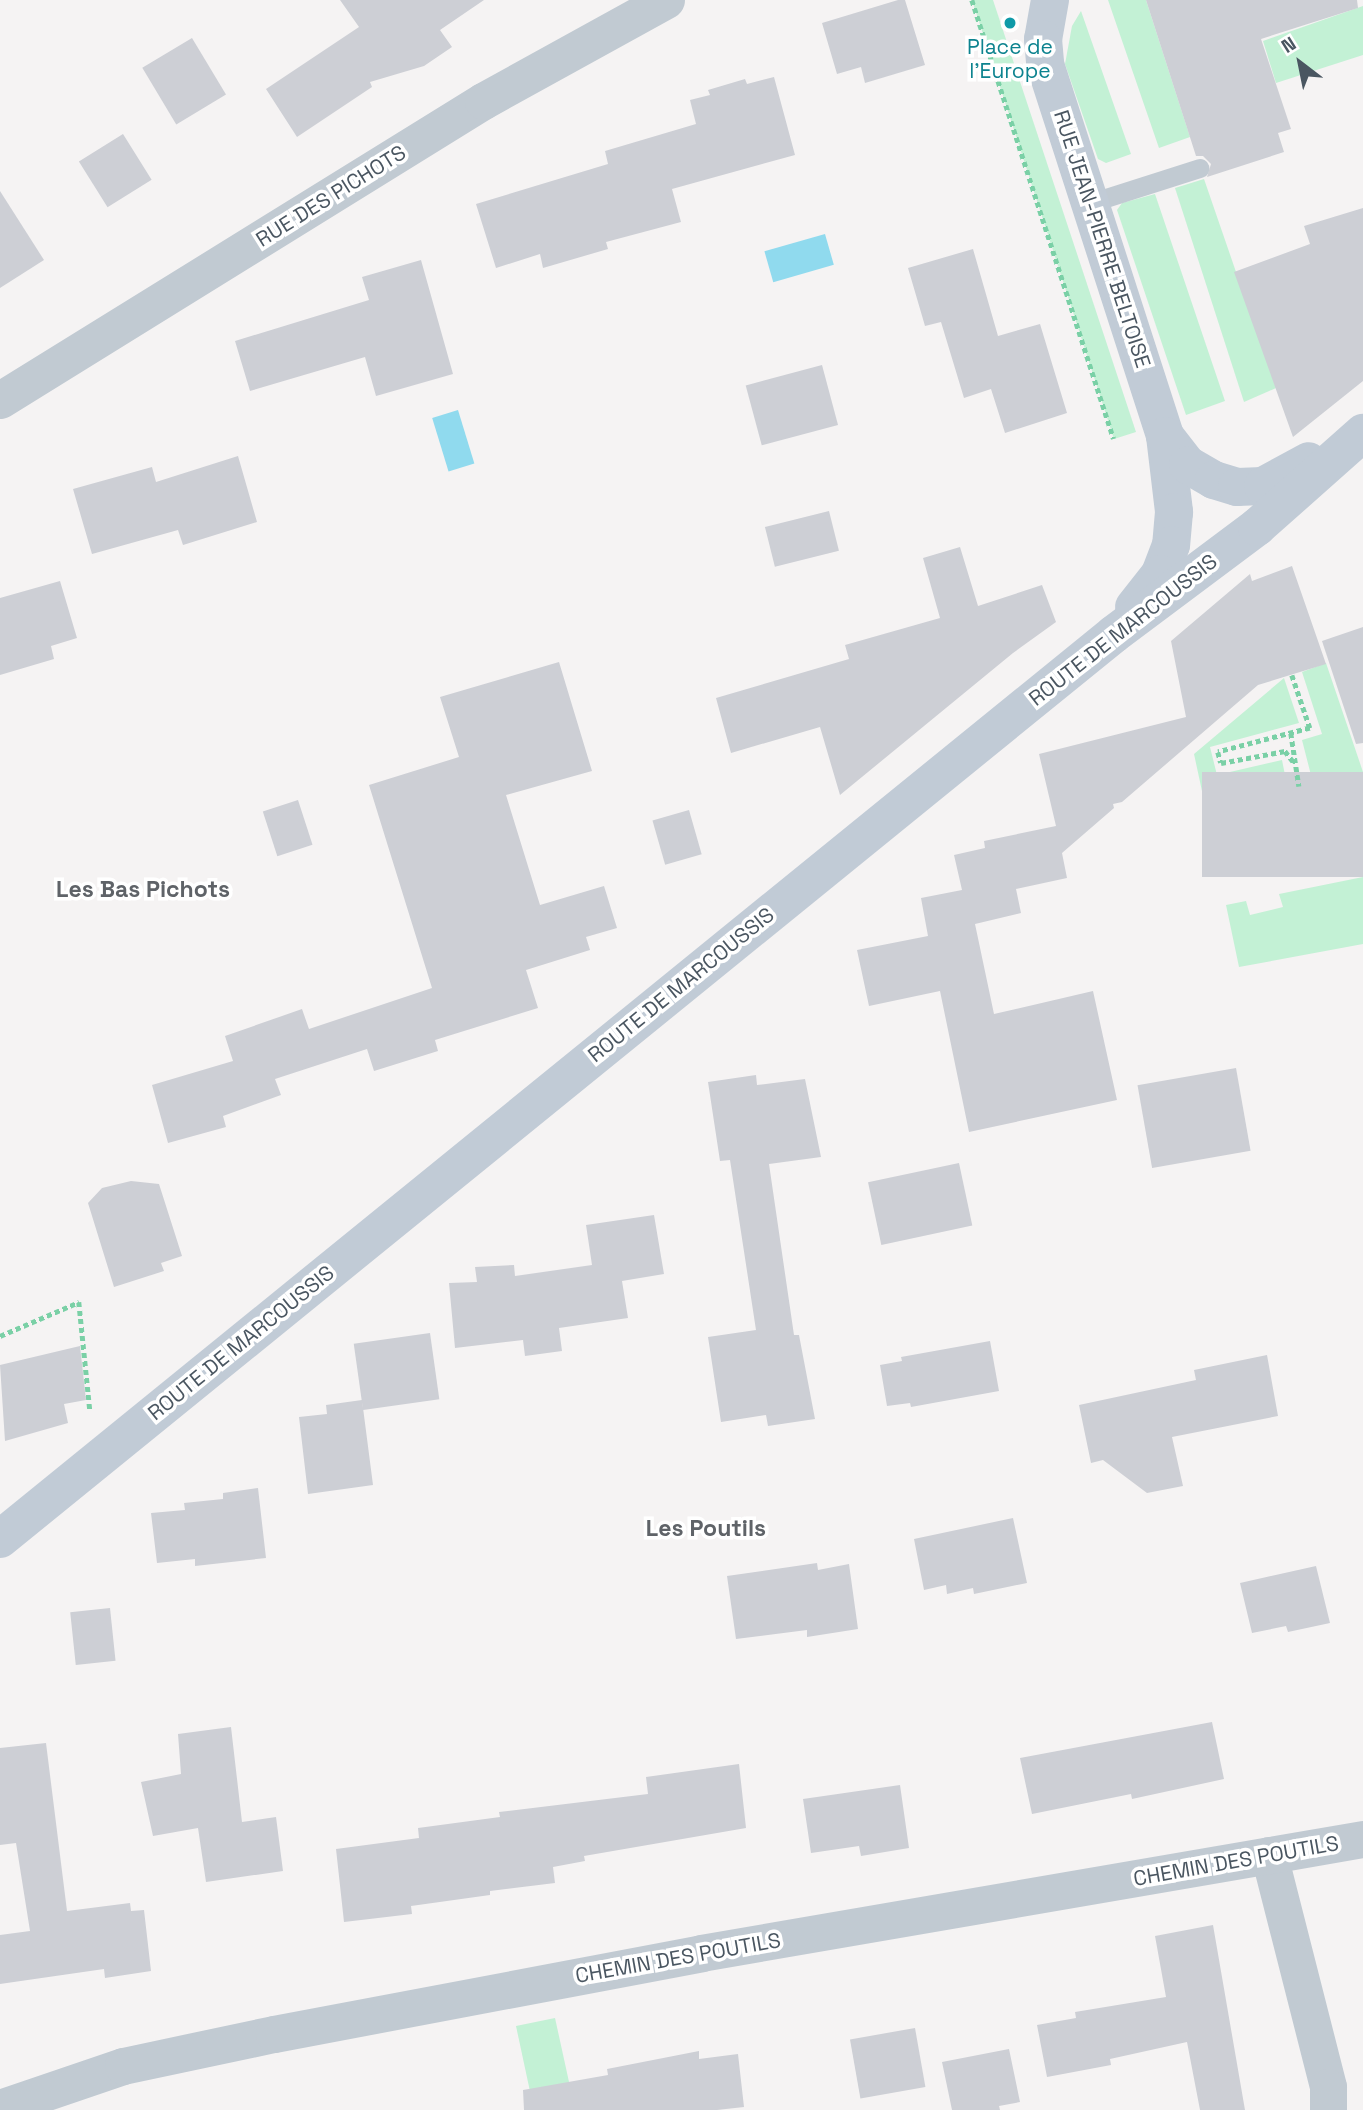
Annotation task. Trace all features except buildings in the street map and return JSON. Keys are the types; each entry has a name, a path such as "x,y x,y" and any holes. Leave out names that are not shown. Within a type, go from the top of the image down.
{"main road":[{"name":"RUE JEAN-PIERRE BELTOISE","path":"1046,3 1045,64 1165,436 1174,512 1171,545 1160,574 1114,634"},
{"name":"RUE JEAN-PIERRE BELTOISE","path":"1165,436 1188,465 1214,480 1237,487 1263,486 1286,477 1363,426"},
{"name":"ROUTE DE MARCOUSSIS","path":"0,1539 1114,634 1257,527 1363,433"}],"street":[{"name":"RUE DES PICHOTS","path":"0,400 483,101 666,0"},
{"name":"CHEMIN DES POUTILS","path":"0,2108 123,2066 274,2034 701,1953 1363,1839"},
{"path":"1269,1855 1328,2087 1328,2110"}],"lane":[{"path":"1090,203 1200,168"}],"path":[{"path":"972,0 1114,439"},
{"path":"1293,675 1310,728 1218,752 1221,763 1285,751 1295,764"},
{"path":"1291,733 1299,786"},
{"path":"0,1335 79,1302 90,1411"}],"green space":[{"path":"972,0 993,0 1136,432 1114,439"},
{"path":"1108,0 1146,0 1190,137 1159,148"},
{"path":"1363,6 1363,55 1276,83 1263,41"},
{"path":"1081,11 1131,154 1106,163 1098,159 1065,64 1072,26"},
{"path":"1204,179 1276,388 1244,402 1175,188"},
{"path":"1155,194 1225,401 1186,415 1117,210 1122,203"},
{"path":"1326,663 1363,772 1313,783 1302,740 1322,734 1302,672"},
{"path":"1284,678 1299,723 1210,747 1217,775 1282,760 1285,775 1244,784 1247,797 1205,805 1194,754"},
{"path":"1363,877 1363,944 1239,967 1226,905 1246,901 1250,915 1283,907 1279,894"},
{"path":"555,2018 569,2082 534,2110 516,2026"}],"water":[{"path":"825,234 834,265 773,282 764,251"},
{"path":"458,410 474,464 449,471 432,418"}],"place":[{"name":"Place de l'Europe","path":"1010,23"}],"district":[{"name":"Les Bas Pichots","path":"143,889"},
{"name":"Les Poutils","path":"706,1528"}]}
